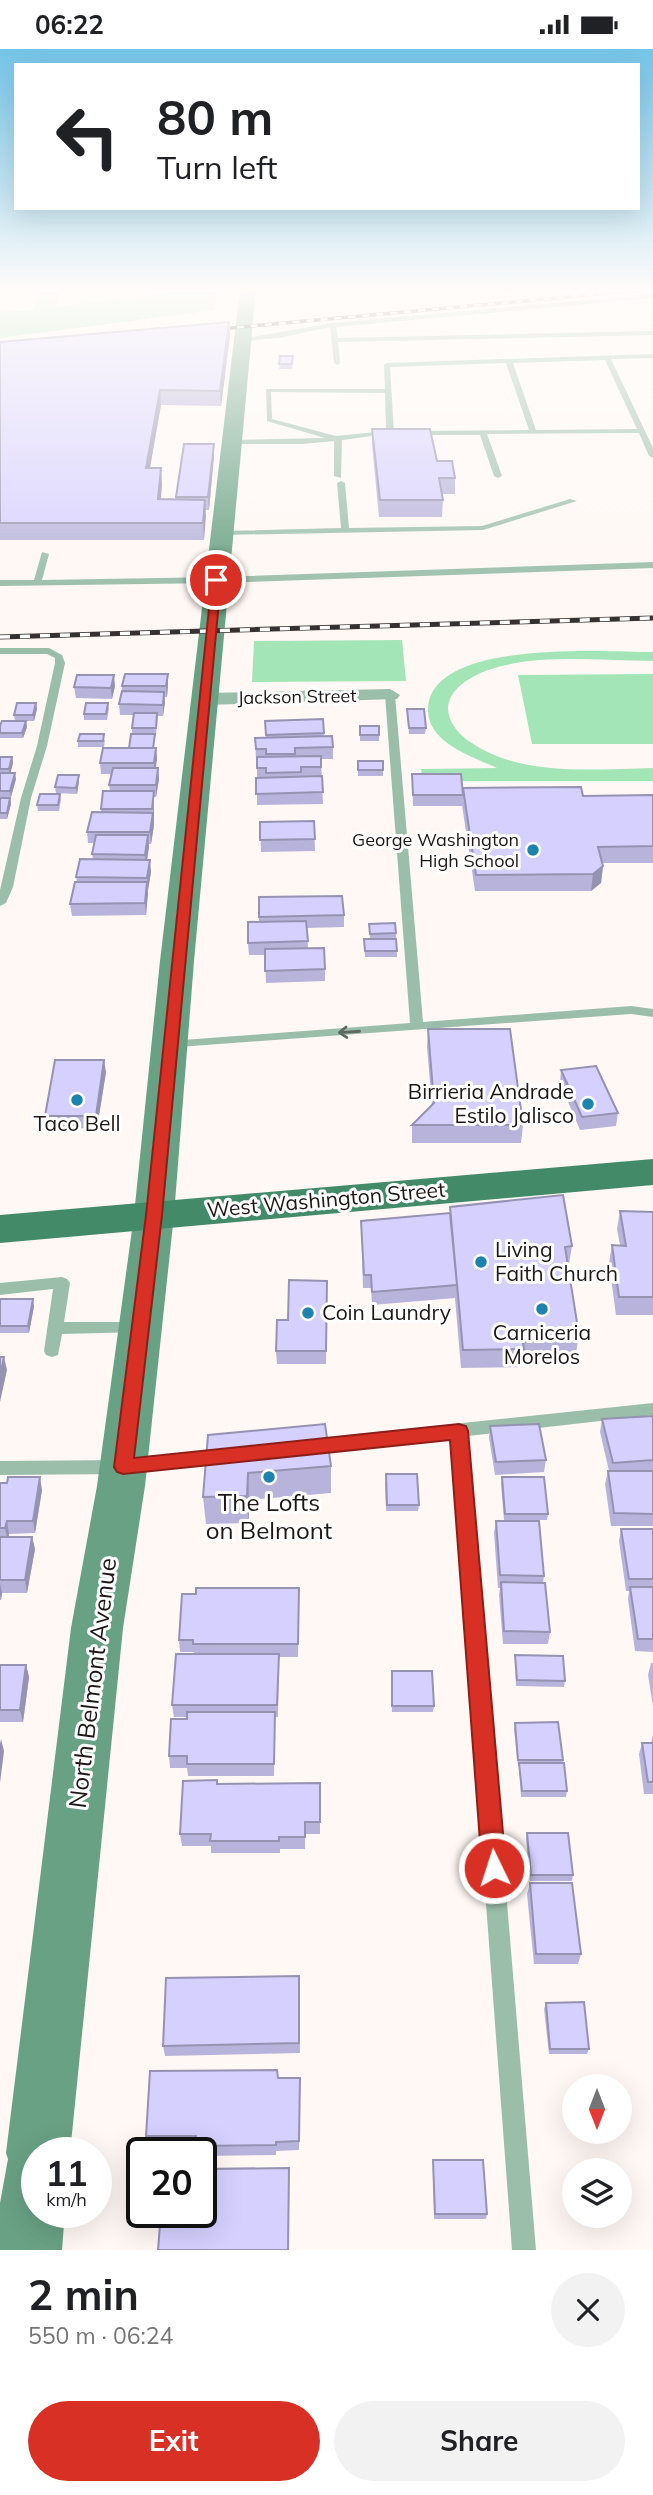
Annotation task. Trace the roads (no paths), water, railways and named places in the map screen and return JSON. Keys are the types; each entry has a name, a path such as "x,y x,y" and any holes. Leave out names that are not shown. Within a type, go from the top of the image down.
{"main road":[{"name":"North Belmont Avenue","path":"40,2137 97,1628 123,1467 154,1215 236,392"},
{"name":"West Washington Street","path":"0,1229 653,1172"},
{"path":"28,2250 30,2228"}],"street":[{"name":"Jackson Street","path":"204,699 390,695"}],"lane":[{"path":"268,392 269,420 338,439"},
{"path":"388,392 390,433"},
{"path":"519,392 533,432"},
{"path":"623,392 653,456"},
{"path":"232,442 338,439 390,433 642,431"},
{"path":"483,433 498,476"},
{"path":"338,439 345,530"},
{"path":"222,534 483,528 573,501"},
{"path":"37,583 45,554"},
{"path":"0,583 216,580 653,565"},
{"path":"0,651 49,651 59,657 60,663 43,746 26,797 0,903"},
{"path":"390,695 416,1027"},
{"path":"170,1045 631,1010 653,1013"},
{"path":"0,1289 62,1283 52,1351"},
{"path":"55,1328 141,1328"},
{"path":"287,1449 653,1409"},
{"path":"459,1431 524,2250"},
{"path":"0,1468 123,1467 246,1453"}],"railway":[{"path":"0,637 653,618"}],"place":[{"name":"George Washington High School","path":"533,850"},
{"name":"Taco Bell","path":"77,1100"},
{"name":"Birrieria Andrade Estilo Jalisco","path":"588,1104"},
{"name":"Living Faith Church","path":"481,1262"},
{"name":"Carniceria Morelos","path":"542,1309"},
{"name":"Coin Laundry","path":"308,1313"},
{"name":"The Lofts on Belmont","path":"269,1477"}]}
